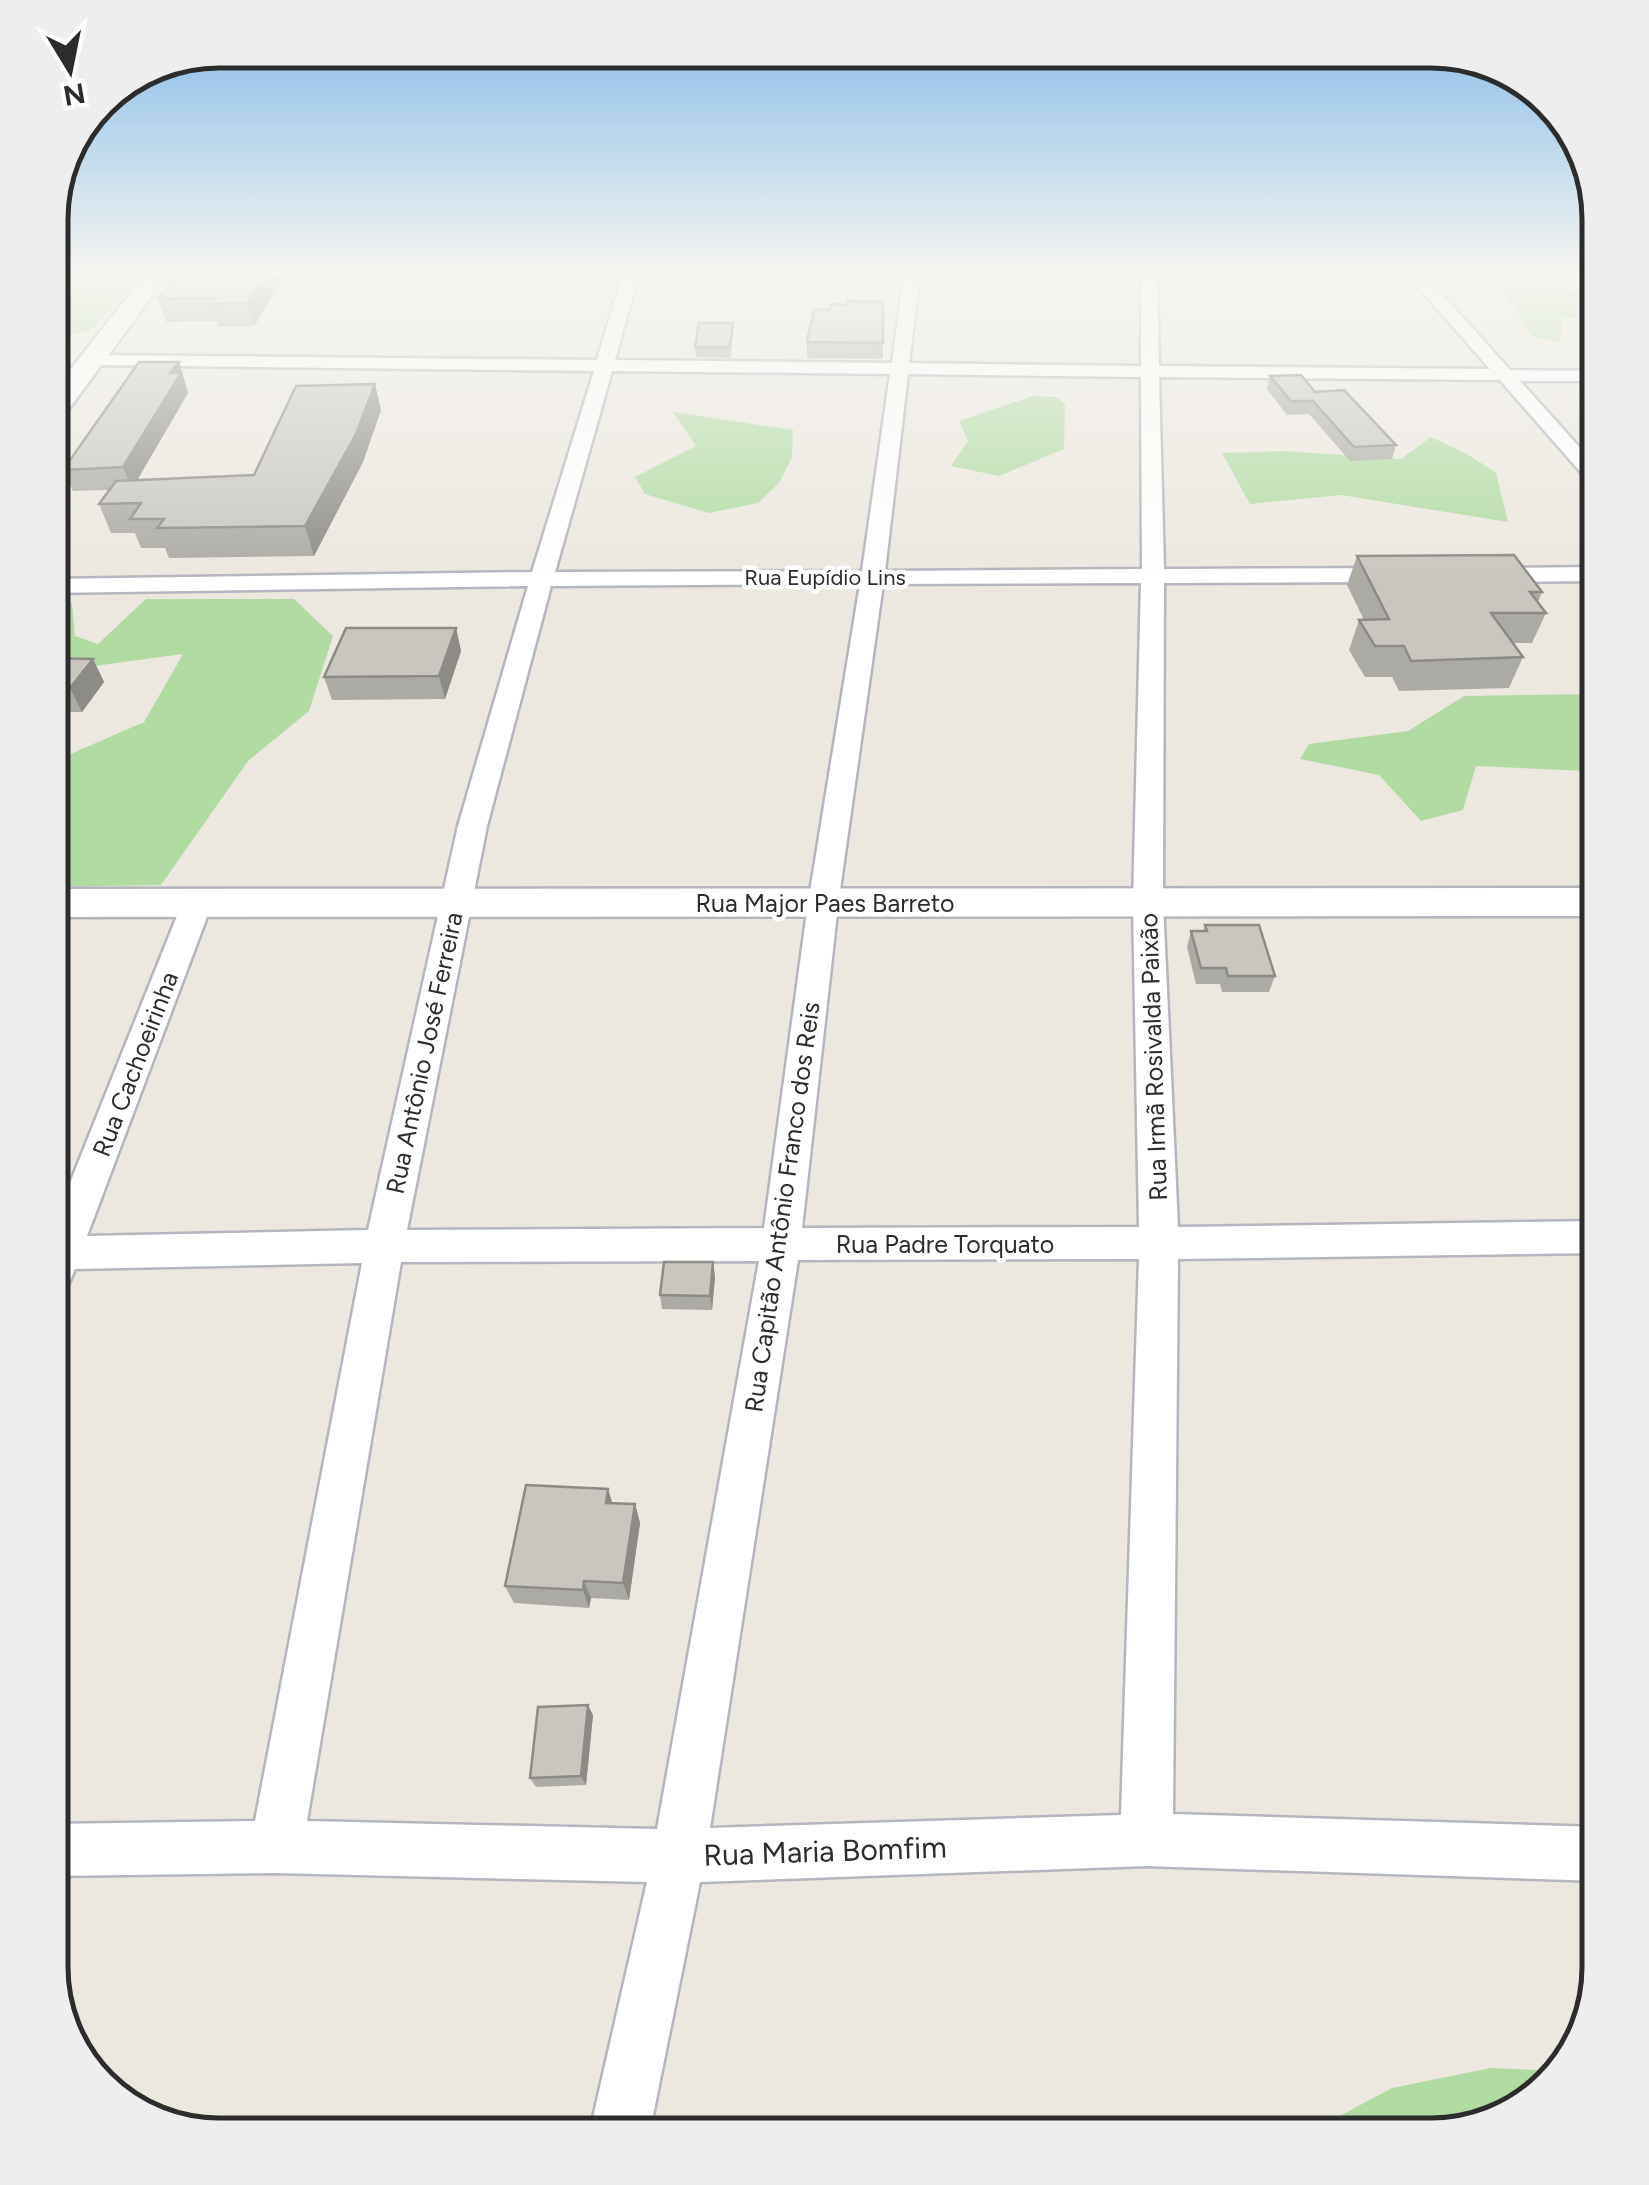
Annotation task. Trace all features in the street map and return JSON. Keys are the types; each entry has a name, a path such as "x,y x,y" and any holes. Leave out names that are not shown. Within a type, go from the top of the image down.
{"street":[{"name":"Rua Antônio José Ferreira","path":"276,1847 384,1246 454,902 540,579 602,375"},
{"name":"Rua Capitão Antônio Franco dos Reis","path":"623,2118 679,1856 781,1245 822,904 873,576 899,375"},
{"name":"Rua Irmã Rosivalda Paixão","path":"1146,1840 1159,1243 1148,903 1154,576 1152,375"},
{"path":"1502,375 1581,461"},
{"path":"1464,575 1581,574"},
{"name":"Rua Eupídio Lins","path":"68,586 873,576 1425,575"},
{"name":"Rua Cachoeirinha","path":"68,1228 198,901"},
{"name":"Rua Major Paes Barreto","path":"68,903 1581,902"},
{"name":"Rua Padre Torquato","path":"68,1262 384,1246 1159,1243 1581,1236"},
{"name":"Rua Maria Bomfim","path":"68,1850 276,1847 679,1856 1146,1840 1581,1853"}],"green space":[{"path":"1033,396 1056,397 1065,404 1064,449 999,476 951,466 968,441 959,421"},
{"path":"673,412 793,430 792,457 779,483 758,503 709,513 645,494 635,477 696,446"},
{"path":"1431,437 1496,473 1508,522 1341,495 1250,504 1222,453 1285,451 1401,459"},
{"path":"146,599 294,599 333,636 309,711 248,761 161,885 68,887 68,755 144,722 183,654 68,670 68,603 72,603 75,636 98,644"},
{"path":"1581,694 1581,771 1476,766 1463,810 1421,821 1379,775 1300,759 1309,744 1408,731 1464,696"},
{"path":"1491,2068 1540,2070 1514,2092 1469,2112 1430,2118 1336,2118 1392,2088"}],"building":[{"path":"130,375 180,375 123,467 68,470 68,463"},
{"path":"1301,375 1315,392 1344,390 1396,445 1354,447 1313,401 1291,401 1270,376"},
{"path":"375,384 356,434 305,526 157,528 164,519 130,519 141,503 99,504 116,481 254,475 296,386"},
{"path":"1514,555 1542,592 1530,592 1546,613 1491,613 1523,657 1411,661 1404,646 1375,646 1359,620 1389,619 1357,556"},
{"path":"346,628 456,628 439,676 324,677"},
{"path":"68,658 93,659 70,688"},
{"path":"1205,925 1259,925 1275,976 1228,976 1226,968 1201,968 1191,931 1207,931"},
{"path":"664,1262 713,1262 710,1296 660,1295"},
{"path":"526,1485 608,1489 606,1503 635,1504 623,1583 584,1581 583,1590 505,1586"},
{"path":"588,1705 581,1776 530,1778 538,1707"}]}
